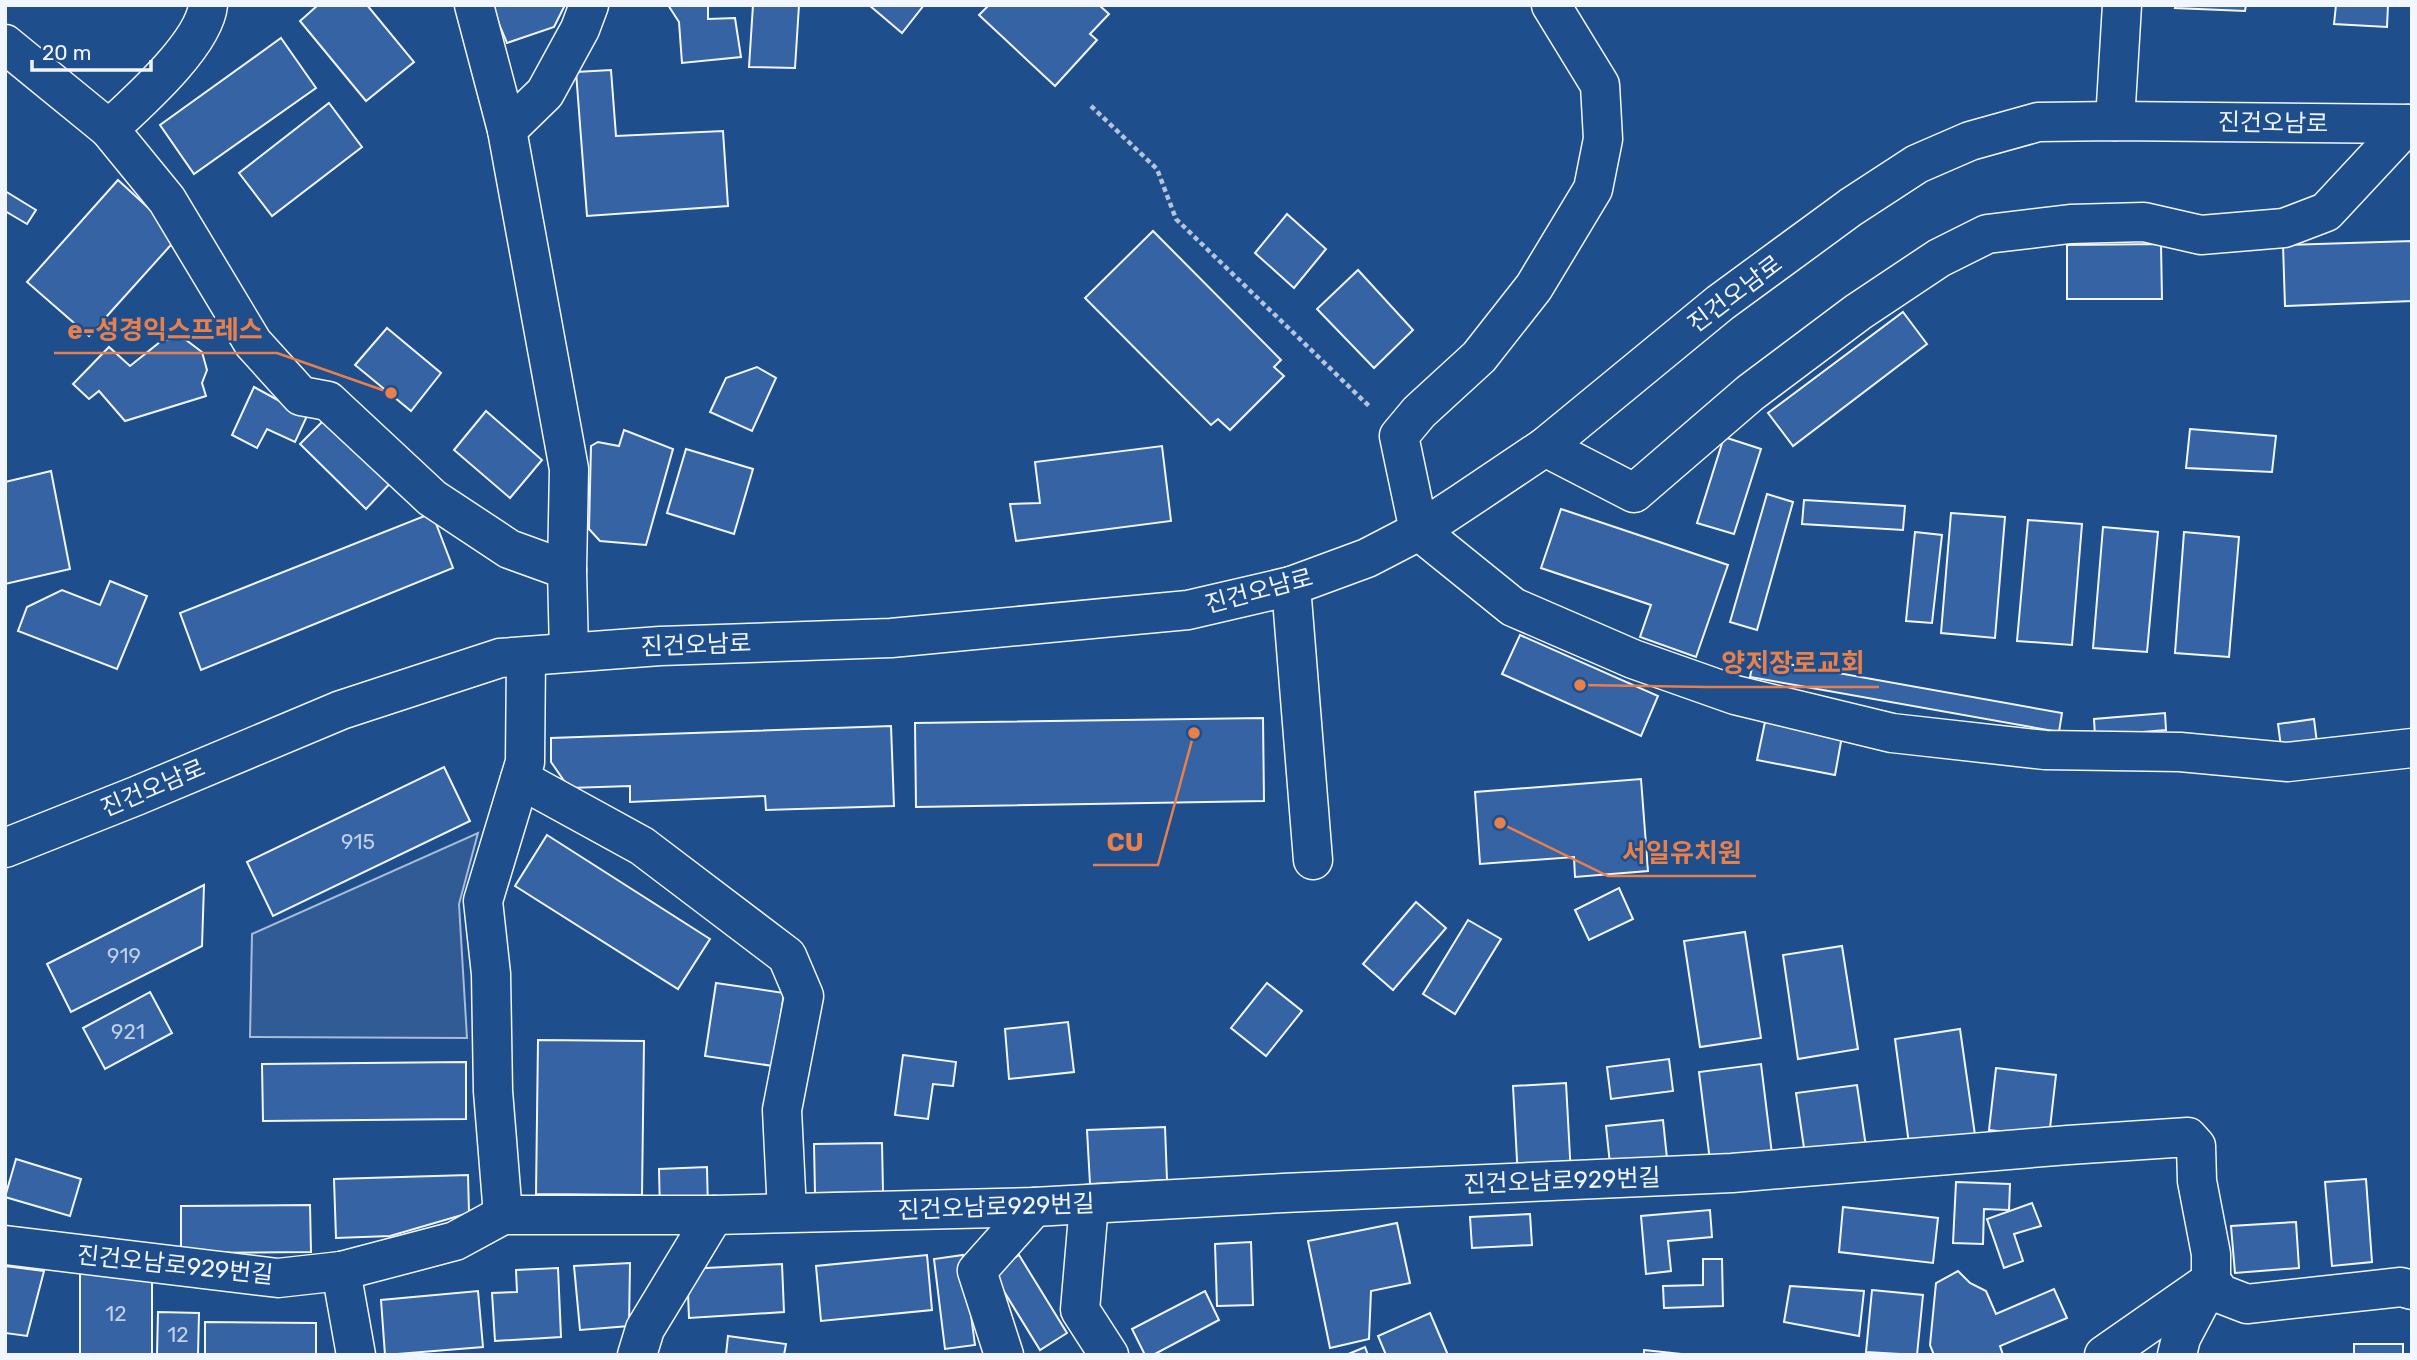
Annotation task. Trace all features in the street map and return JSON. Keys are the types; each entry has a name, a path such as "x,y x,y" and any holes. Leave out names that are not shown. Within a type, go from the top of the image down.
{"main road":[{"path":"109,129 162,80 207,19 208,5"},
{"path":"474,5 507,130 569,469 569,652"},
{"path":"507,130 545,93 580,29 589,5"},
{"path":"1550,5 1600,85 1603,139 1593,189 1534,288 1479,357 1419,412 1399,436 1419,531 1513,607 1633,659 1735,695 1892,733 2045,750 2180,752 2288,762 2412,748"},
{"path":"2115,121 2122,5"},
{"path":"5,44 76,99 109,129 167,200 253,343 301,396 328,401 432,498 509,549 567,570"},
{"name":"진건오남로","path":"5,848 341,710 500,658 660,646 891,638 1188,610 1291,586 1367,558 1419,531 1545,447 1720,303 1851,207 1917,164 1970,141 2038,122 2410,124"},
{"path":"1545,447 1634,493 1750,393 1858,312 1939,258 1987,234 2070,224 2131,222 2144,222 2201,235 2284,228 2326,212 2410,124"},
{"path":"1291,586 1313,860"},
{"path":"503,1215 493,1091 491,974 483,901 525,762 526,657"},
{"path":"520,779 642,846 788,956 804,996 782,1110 787,1212"},
{"name":"진건오남로929번길","path":"5,1245 278,1278 341,1271 455,1241 503,1215 713,1215 1034,1207 1732,1173 2188,1137 2196,1146 2197,1181 2211,1254 2211,1281"},
{"path":"1089,1204 1080,1310 1109,1355"},
{"path":"1004,1355 977,1271 1034,1207"},
{"path":"637,1355 645,1329 713,1215"},
{"path":"341,1271 356,1355"},
{"path":"2211,1281 2221,1294 2247,1304 2401,1287 2412,1290"},
{"path":"2104,1355 2211,1281"},
{"path":"2177,1355 2181,1338 2211,1281"}],"path":[{"path":"1091,106 1157,169 1176,219 1399,436"}],"shaded area":[{"path":"478,833 459,904 467,1038 250,1037 252,934"}],"building":[{"path":"318,5 367,5 414,62 366,101 300,21"},
{"path":"491,5 565,5 554,27 507,43"},
{"path":"668,5 708,5 708,19 735,18 741,57 682,63 679,22"},
{"path":"753,5 799,5 795,68 749,67"},
{"path":"869,5 924,5 902,33"},
{"path":"989,5 1099,5 1109,14 1090,34 1097,40 1055,86 979,15"},
{"path":"2176,5 2246,5 2245,11 2175,8"},
{"path":"2336,5 2388,5 2387,27 2334,24"},
{"path":"281,38 316,88 194,174 160,125"},
{"path":"611,70 616,136 723,131 728,206 587,216 576,72"},
{"path":"329,103 362,147 272,216 239,173"},
{"path":"118,180 179,236 89,336 27,282"},
{"path":"5,191 36,210 27,224 5,211"},
{"path":"1287,214 1326,249 1294,288 1255,253"},
{"path":"1153,231 1281,360 1274,367 1284,376 1230,430 1218,419 1211,425 1085,298"},
{"path":"2412,241 2412,301 2285,306 2283,245"},
{"path":"2161,244 2162,299 2067,299 2067,245"},
{"path":"1358,270 1413,330 1374,368 1317,309"},
{"path":"1903,312 1927,344 1793,446 1768,413"},
{"path":"387,328 441,373 411,411 355,365"},
{"path":"175,338 186,340 202,352 207,370 202,383 206,396 125,421 99,391 89,399 73,384 109,347 130,366 160,342"},
{"path":"757,367 776,378 752,431 710,412 726,378"},
{"path":"254,387 307,416 295,442 267,429 257,448 232,435"},
{"path":"486,411 542,460 510,498 454,450"},
{"path":"332,412 397,476 366,509 300,444"},
{"path":"2190,429 2276,436 2272,472 2186,468"},
{"path":"624,430 673,449 646,545 600,541 589,529 591,446 598,442 619,446"},
{"path":"1724,437 1761,449 1734,534 1697,523"},
{"path":"1162,446 1171,521 1016,541 1010,504 1040,503 1035,462"},
{"path":"686,449 753,469 734,534 667,513"},
{"path":"51,471 70,569 5,584 5,482"},
{"path":"1767,494 1793,502 1757,630 1730,622"},
{"path":"1804,500 1905,506 1903,530 1802,524"},
{"path":"1561,509 1728,565 1696,657 1640,637 1651,605 1541,568"},
{"path":"432,513 453,568 201,670 180,613"},
{"path":"1951,513 2005,517 1995,638 1941,633"},
{"path":"2028,520 2082,524 2072,645 2017,641"},
{"path":"2103,527 2158,532 2147,652 2093,648"},
{"path":"1915,532 1942,535 1932,623 1906,621"},
{"path":"2184,532 2239,537 2229,657 2175,653"},
{"path":"110,581 147,596 117,669 18,631 27,607 62,590 100,605"},
{"path":"1520,635 1658,696 1641,736 1502,674"},
{"path":"1754,658 2062,713 2059,732 1750,677"},
{"path":"2165,713 2166,730 2095,736 2094,719"},
{"path":"1263,718 1264,801 916,807 915,723"},
{"path":"2314,719 2317,743 2281,747 2278,724"},
{"path":"1765,722 1842,736 1835,775 1757,760"},
{"path":"891,726 894,806 766,810 765,796 630,802 630,786 569,788 551,762 551,738"},
{"path":"444,767 470,821 273,916 247,862"},
{"path":"1641,779 1648,871 1575,877 1574,857 1480,864 1475,792"},
{"path":"547,835 710,939 678,989 515,886"},
{"path":"204,885 202,946 71,1012 47,964"},
{"path":"1619,888 1633,919 1589,940 1575,910"},
{"path":"1416,902 1446,928 1393,990 1363,964"},
{"path":"1468,920 1501,939 1455,1014 1423,994"},
{"path":"1745,932 1761,1038 1700,1047 1684,941"},
{"path":"1842,946 1858,1049 1798,1059 1783,955"},
{"path":"716,983 784,993 773,1066 705,1056"},
{"path":"1267,983 1302,1011 1266,1056 1231,1028"},
{"path":"150,992 172,1033 105,1069 83,1028"},
{"path":"1068,1022 1074,1072 1009,1079 1005,1029"},
{"path":"1960,1029 1975,1135 1909,1144 1895,1039"},
{"path":"538,1040 644,1041 642,1195 536,1194"},
{"path":"903,1055 956,1062 953,1086 933,1084 928,1119 895,1115"},
{"path":"1669,1059 1673,1091 1611,1099 1607,1067"},
{"path":"466,1062 466,1119 263,1121 262,1064"},
{"path":"1761,1064 1772,1154 1710,1161 1699,1072"},
{"path":"1996,1068 2056,1075 2049,1137 1989,1130"},
{"path":"1566,1083 1571,1175 1518,1179 1513,1086"},
{"path":"1857,1085 1866,1147 1805,1155 1796,1093"},
{"path":"1663,1120 1668,1168 1611,1174 1606,1126"},
{"path":"1165,1127 1167,1180 1090,1184 1087,1130"},
{"path":"882,1143 883,1192 815,1193 814,1144"},
{"path":"16,1159 81,1179 70,1216 5,1197"},
{"path":"707,1167 708,1212 660,1212 659,1169"},
{"path":"468,1175 469,1213 390,1236 336,1238 334,1179"},
{"path":"2366,1179 2372,1262 2332,1266 2325,1182"},
{"path":"1956,1182 2010,1184 2009,1210 1984,1209 1983,1244 1953,1243"},
{"path":"2032,1203 2041,1226 2014,1234 2023,1261 2004,1268 1987,1219"},
{"path":"310,1205 311,1252 181,1253 181,1206"},
{"path":"1843,1207 1938,1218 1933,1263 1839,1252"},
{"path":"1710,1210 1712,1237 1668,1241 1671,1271 1646,1274 1641,1216"},
{"path":"1530,1214 1532,1245 1472,1248 1470,1217"},
{"path":"2296,1222 2299,1268 2235,1273 2231,1226"},
{"path":"1397,1223 1410,1283 1371,1291 1369,1339 1330,1348 1308,1241"},
{"path":"1251,1242 1253,1305 1217,1306 1215,1244"},
{"path":"927,1255 932,1310 821,1321 816,1266"},
{"path":"963,1255 975,1345 945,1349 934,1259"},
{"path":"1019,1255 1067,1333 1040,1350 992,1272"},
{"path":"1703,1259 1722,1259 1723,1306 1664,1308 1663,1286 1703,1285"},
{"path":"630,1263 629,1326 580,1330 574,1266"},
{"path":"782,1264 784,1312 689,1318 687,1269"},
{"path":"5,1266 44,1271 27,1336 5,1333"},
{"path":"558,1268 561,1337 495,1341 492,1293 517,1292 516,1270"},
{"path":"1958,1271 1970,1283 1986,1291 1996,1314 2054,1289 2067,1318 2000,1346 2003,1355 1934,1355 1930,1345 1936,1283"},
{"path":"80,1272 152,1272 152,1355 80,1355"},
{"path":"1790,1286 1864,1291 1859,1336 1784,1322"},
{"path":"1872,1290 1923,1295 1917,1355 1866,1352"},
{"path":"478,1291 483,1347 385,1355 381,1300"},
{"path":"1205,1291 1219,1320 1153,1355 1145,1355 1132,1329"},
{"path":"158,1312 199,1313 198,1355 157,1355"},
{"path":"1430,1313 1448,1355 1386,1355 1378,1336"},
{"path":"205,1322 316,1323 316,1355 205,1355"},
{"path":"728,1336 786,1344 784,1355 726,1355"},
{"path":"2354,1344 2403,1344 2403,1355 2354,1355"},
{"path":"1365,1347 1368,1355 1346,1355"},
{"path":"1644,1350 1691,1355 1644,1355"}],"place":[{"name":"e-성경익스프레스","path":"391,393"},
{"name":"양지장로교회","path":"1580,685"},
{"name":"CU","path":"1194,733"},
{"name":"서일유치원","path":"1500,823"}]}
